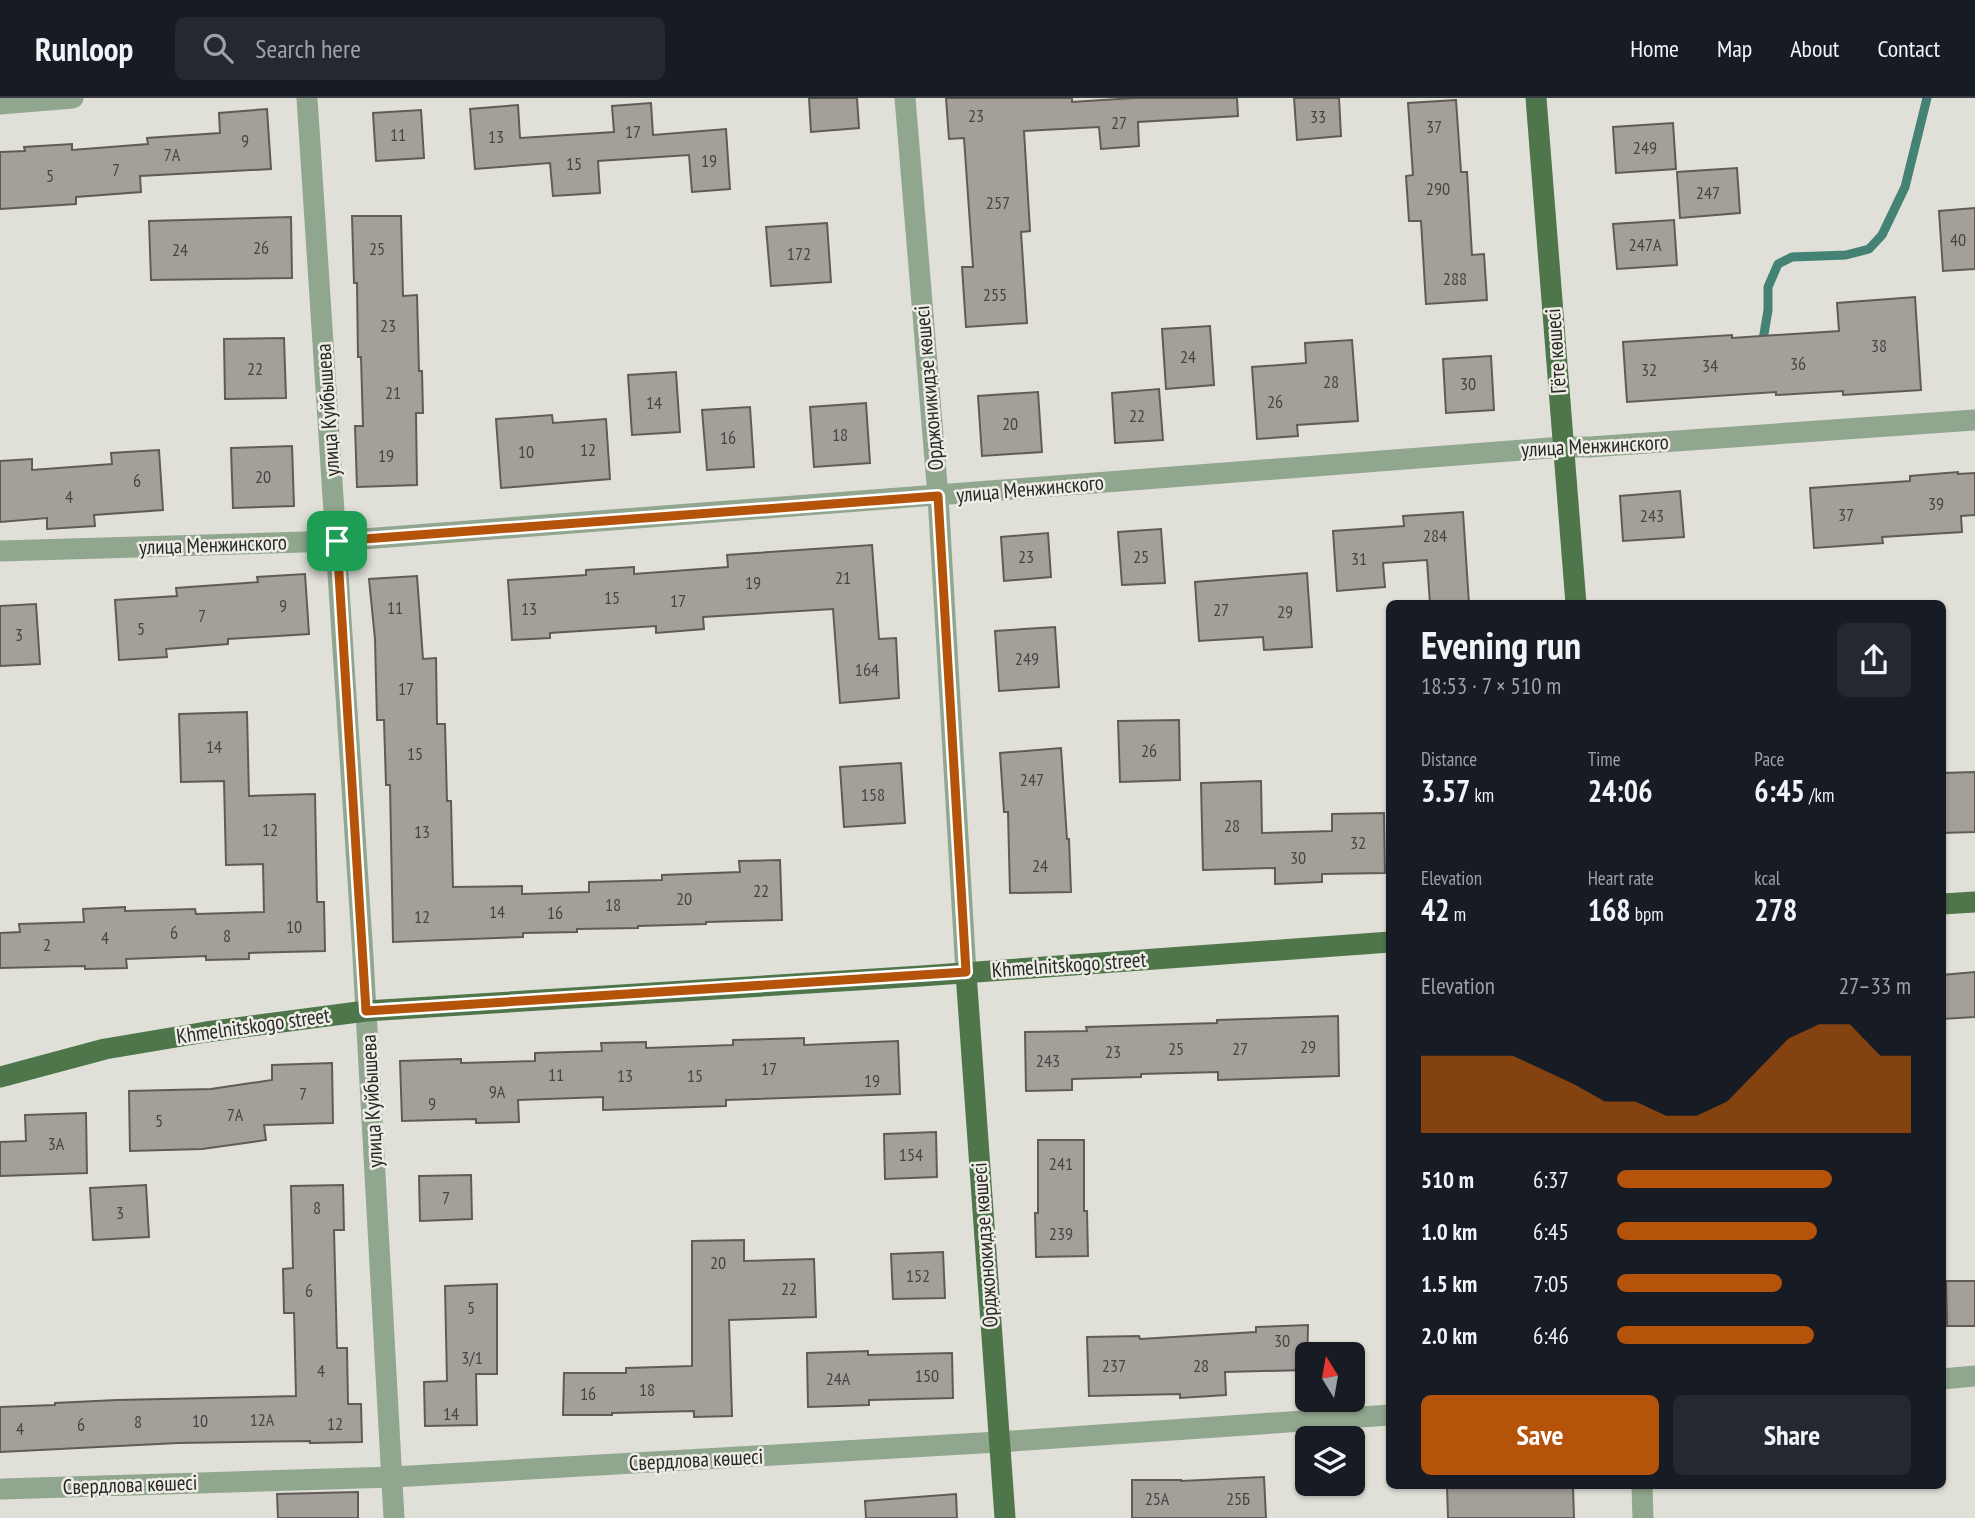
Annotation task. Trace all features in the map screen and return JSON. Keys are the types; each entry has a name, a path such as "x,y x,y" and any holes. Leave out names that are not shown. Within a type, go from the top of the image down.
{"main road":[{"name":"Гёте көшесі","path":"1536,98 1576,600"},
{"path":"1946,904 1975,902"},
{"name":"Khmelnitskogo street","path":"0,1077 105,1049 206,1032 366,1011 1386,942"},
{"name":"Орджонокидзе көшесі","path":"966,972 1004,1518"}],"street":[{"path":"0,104 73,98"},
{"name":"улица Куйбышева","path":"307,98 366,1011 394,1518"},
{"name":"Орджоникидзе көшесі","path":"905,98 938,496 966,972"},
{"name":"улица Менжинского","path":"0,551 337,541 1563,447 1975,420"},
{"path":"1946,1378 1975,1376"},
{"name":"Свердлова көшесі","path":"2,1489 393,1477 998,1442 1386,1415"},
{"path":"1642,1489 1643,1518"}],"building":[{"path":"809,98 857,98 859,128 811,132"},
{"path":"946,98 1072,98 1072,102 1134,98 1237,98 1238,116 1138,122 1139,146 1101,149 1099,127 1024,131 1030,231 1021,232 1027,323 966,327 962,267 973,267 964,138 949,139"},
{"path":"1294,98 1339,98 1341,136 1297,140"},
{"path":"1456,100 1461,172 1467,172 1472,255 1484,254 1487,300 1426,304 1421,221 1409,221 1406,176 1413,175 1408,103"},
{"path":"651,103 653,135 726,129 730,189 692,192 689,155 598,161 600,193 553,196 550,163 475,169 470,109 518,105 520,138 614,132 612,106"},
{"path":"267,109 271,169 140,176 141,192 76,197 76,204 0,209 0,152 25,151 24,147 72,144 72,150 148,144 147,138 220,133 219,113"},
{"path":"421,110 424,158 376,161 373,113"},
{"path":"1673,123 1676,169 1616,173 1613,127"},
{"path":"1737,168 1740,213 1680,218 1677,172"},
{"path":"1975,208 1975,269 1943,271 1939,211"},
{"path":"352,216 401,216 403,296 417,295 419,371 422,371 423,413 416,413 417,485 357,487 355,426 363,426"},
{"path":"291,217 292,278 151,280 149,221"},
{"path":"1674,220 1677,265 1617,269 1613,224"},
{"path":"827,223 831,282 771,286 766,227"},
{"path":"1915,297 1921,390 1843,395 1843,391 1776,395 1776,392 1627,402 1623,342 1839,331 1837,303"},
{"path":"1210,326 1214,385 1166,389 1162,329"},
{"path":"284,338 286,398 225,399 224,339"},
{"path":"1352,340 1358,421 1297,425 1298,436 1257,439 1252,367 1306,363 1305,343"},
{"path":"1491,356 1494,410 1446,413 1443,359"},
{"path":"676,372 680,432 632,435 628,375"},
{"path":"1159,389 1163,440 1115,443 1112,393"},
{"path":"1038,392 1042,452 982,456 978,396"},
{"path":"866,403 870,463 814,467 810,407"},
{"path":"750,407 754,467 707,470 702,410"},
{"path":"552,415 553,423 606,419 610,479 501,488 496,419"},
{"path":"292,446 294,506 233,508 231,448"},
{"path":"159,450 163,510 94,515 95,526 47,529 47,518 0,522 0,461 32,459 32,470 112,464 111,453"},
{"path":"1975,473 1975,515 1961,516 1962,532 1882,537 1883,543 1814,548 1810,488 1910,481 1910,476"},
{"path":"1680,491 1684,537 1623,541 1620,496"},
{"path":"1463,512 1469,600 1430,600 1427,560 1383,563 1385,587 1337,591 1333,531 1404,526 1403,516"},
{"path":"1161,529 1165,583 1122,585 1118,532"},
{"path":"1048,533 1051,577 1004,581 1001,537"},
{"path":"872,545 879,639 896,638 899,698 840,703 833,609 703,617 704,629 656,633 656,626 550,633 550,638 512,640 508,580 586,575 586,570 634,567 634,574 728,567 727,555"},
{"path":"1307,573 1312,647 1264,650 1263,637 1199,641 1195,582"},
{"path":"305,574 309,634 228,639 228,644 166,649 167,657 119,660 115,600 177,596 176,588 258,582 257,577"},
{"path":"417,576 423,659 436,658 437,724 445,724 447,801 451,801 453,887 522,886 522,894 589,892 589,882 662,880 662,875 740,872 739,861 780,860 782,920 577,929 577,932 523,933 523,937 393,942 390,785 386,785 384,720 377,720 375,639 369,579"},
{"path":"36,604 40,664 0,666 0,606"},
{"path":"1055,627 1059,687 999,691 995,631"},
{"path":"247,712 249,796 315,794 317,902 324,902 325,951 249,953 249,959 206,960 206,956 126,959 127,968 0,968 0,933 20,932 19,924 84,922 83,909 195,909 196,914 264,912 263,864 226,865 224,781 181,782 179,714"},
{"path":"1179,720 1180,780 1120,782 1118,721"},
{"path":"1061,748 1071,892 1010,893 1008,812 1004,812 1000,753"},
{"path":"901,763 905,823 844,827 840,767"},
{"path":"1975,772 1975,832 1946,833 1946,773"},
{"path":"1261,781 1262,833 1332,831 1332,814 1384,813 1385,873 1322,874 1322,882 1275,884 1275,868 1203,870 1201,783"},
{"path":"1975,972 1975,1017 1946,1019 1946,975"},
{"path":"1338,1016 1339,1076 1218,1080 1218,1072 1141,1074 1141,1077 1072,1079 1072,1090 1026,1091 1025,1032 1087,1031 1086,1027 1217,1023 1217,1020"},
{"path":"804,1038 804,1045 898,1041 900,1094 726,1100 726,1106 603,1110 603,1097 518,1100 519,1122 476,1123 476,1119 402,1121 400,1061 535,1061 535,1053 602,1051 601,1043 646,1042 646,1048 733,1045 733,1040"},
{"path":"332,1063 333,1123 264,1125 266,1140 202,1149 130,1151 129,1091 211,1089 272,1080 272,1065"},
{"path":"86,1113 87,1173 0,1176 0,1142 26,1141 25,1115"},
{"path":"936,1132 937,1177 885,1179 884,1134"},
{"path":"1038,1140 1084,1140 1084,1211 1087,1211 1088,1256 1036,1257"},
{"path":"471,1175 472,1219 420,1221 419,1176"},
{"path":"146,1185 149,1237 93,1240 90,1188"},
{"path":"343,1185 344,1230 334,1230 337,1348 347,1348 348,1404 361,1404 362,1442 178,1443 0,1452 0,1407 117,1400 296,1396 294,1313 284,1313 283,1269 293,1268 291,1186"},
{"path":"744,1240 744,1261 814,1259 816,1317 729,1320 732,1416 694,1417 694,1411 563,1415 564,1373 626,1373 626,1368 692,1366 692,1241"},
{"path":"943,1252 945,1298 893,1299 891,1254"},
{"path":"1946,1281 1975,1281 1975,1326 1947,1326"},
{"path":"497,1284 497,1374 476,1374 477,1425 425,1426 424,1382 447,1381 445,1286"},
{"path":"1308,1325 1308,1342 1295,1342 1295,1370 1225,1372 1226,1395 1180,1398 1180,1394 1089,1396 1087,1337 1139,1336 1140,1339 1256,1332 1256,1327"},
{"path":"868,1351 868,1355 952,1353 953,1398 869,1400 869,1405 808,1407 807,1353"},
{"path":"1264,1477 1266,1518 1132,1518 1132,1480 1181,1481"},
{"path":"1447,1489 1573,1489 1574,1518 1448,1518"},
{"path":"358,1492 358,1518 278,1518 277,1494"},
{"path":"956,1494 957,1518 866,1518 865,1501"}],"waterway":[{"path":"1762,346 1768,310 1768,287 1778,264 1792,257 1846,255 1869,249 1882,235 1905,187 1927,98"}],"route":[{"path":"938,496 966,972 366,1011 337,541 938,496"}]}
